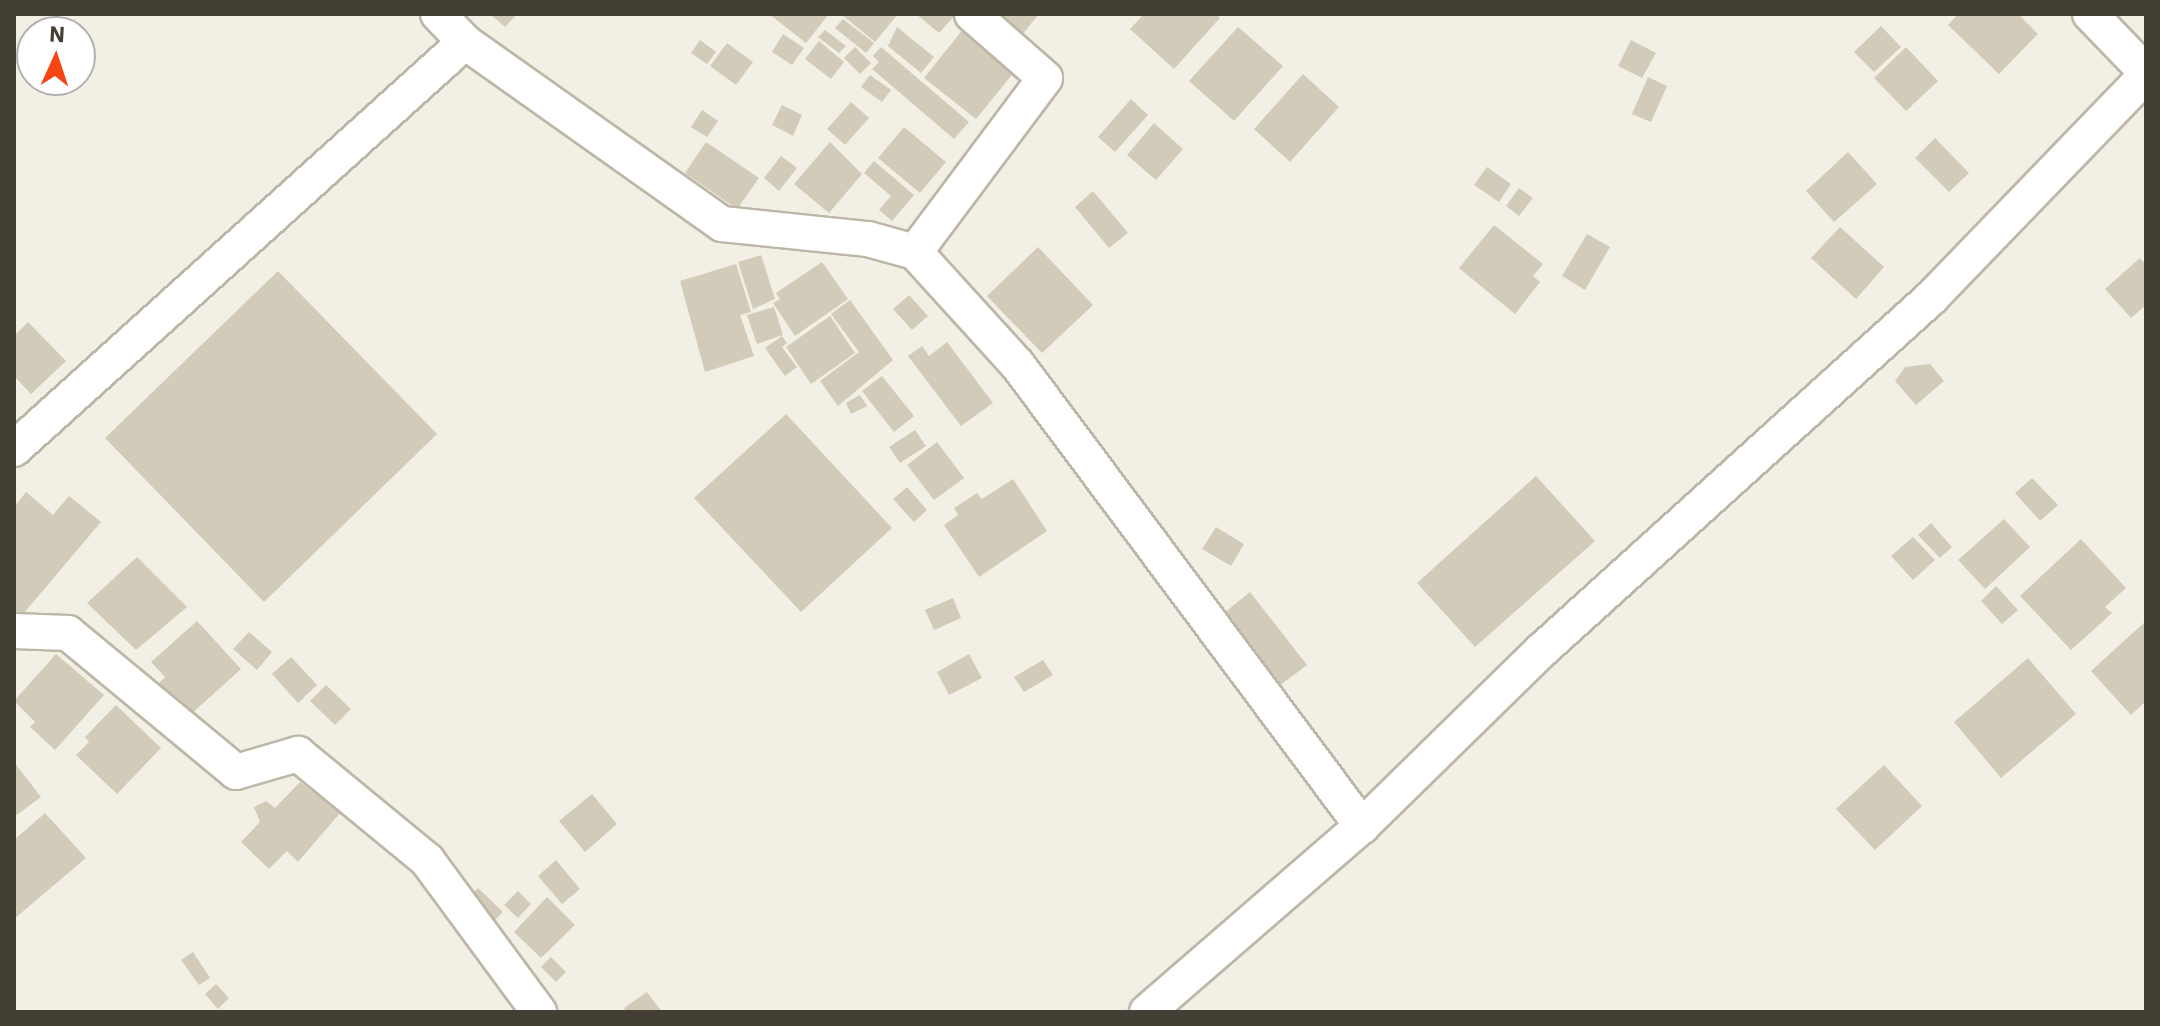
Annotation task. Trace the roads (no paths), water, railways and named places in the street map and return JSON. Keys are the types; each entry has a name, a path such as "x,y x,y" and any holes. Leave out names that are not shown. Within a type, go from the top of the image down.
{"street":[{"path":"438,14 465,42 722,224 868,239 915,252 1017,364 1362,826"},
{"path":"915,252 1045,78 972,14"},
{"path":"1147,1012 1362,826 1542,650 1931,298 2146,74 2090,14"},
{"path":"14,449 465,42"},
{"path":"14,631 68,633 236,772 298,754 427,860 539,1012"}]}
